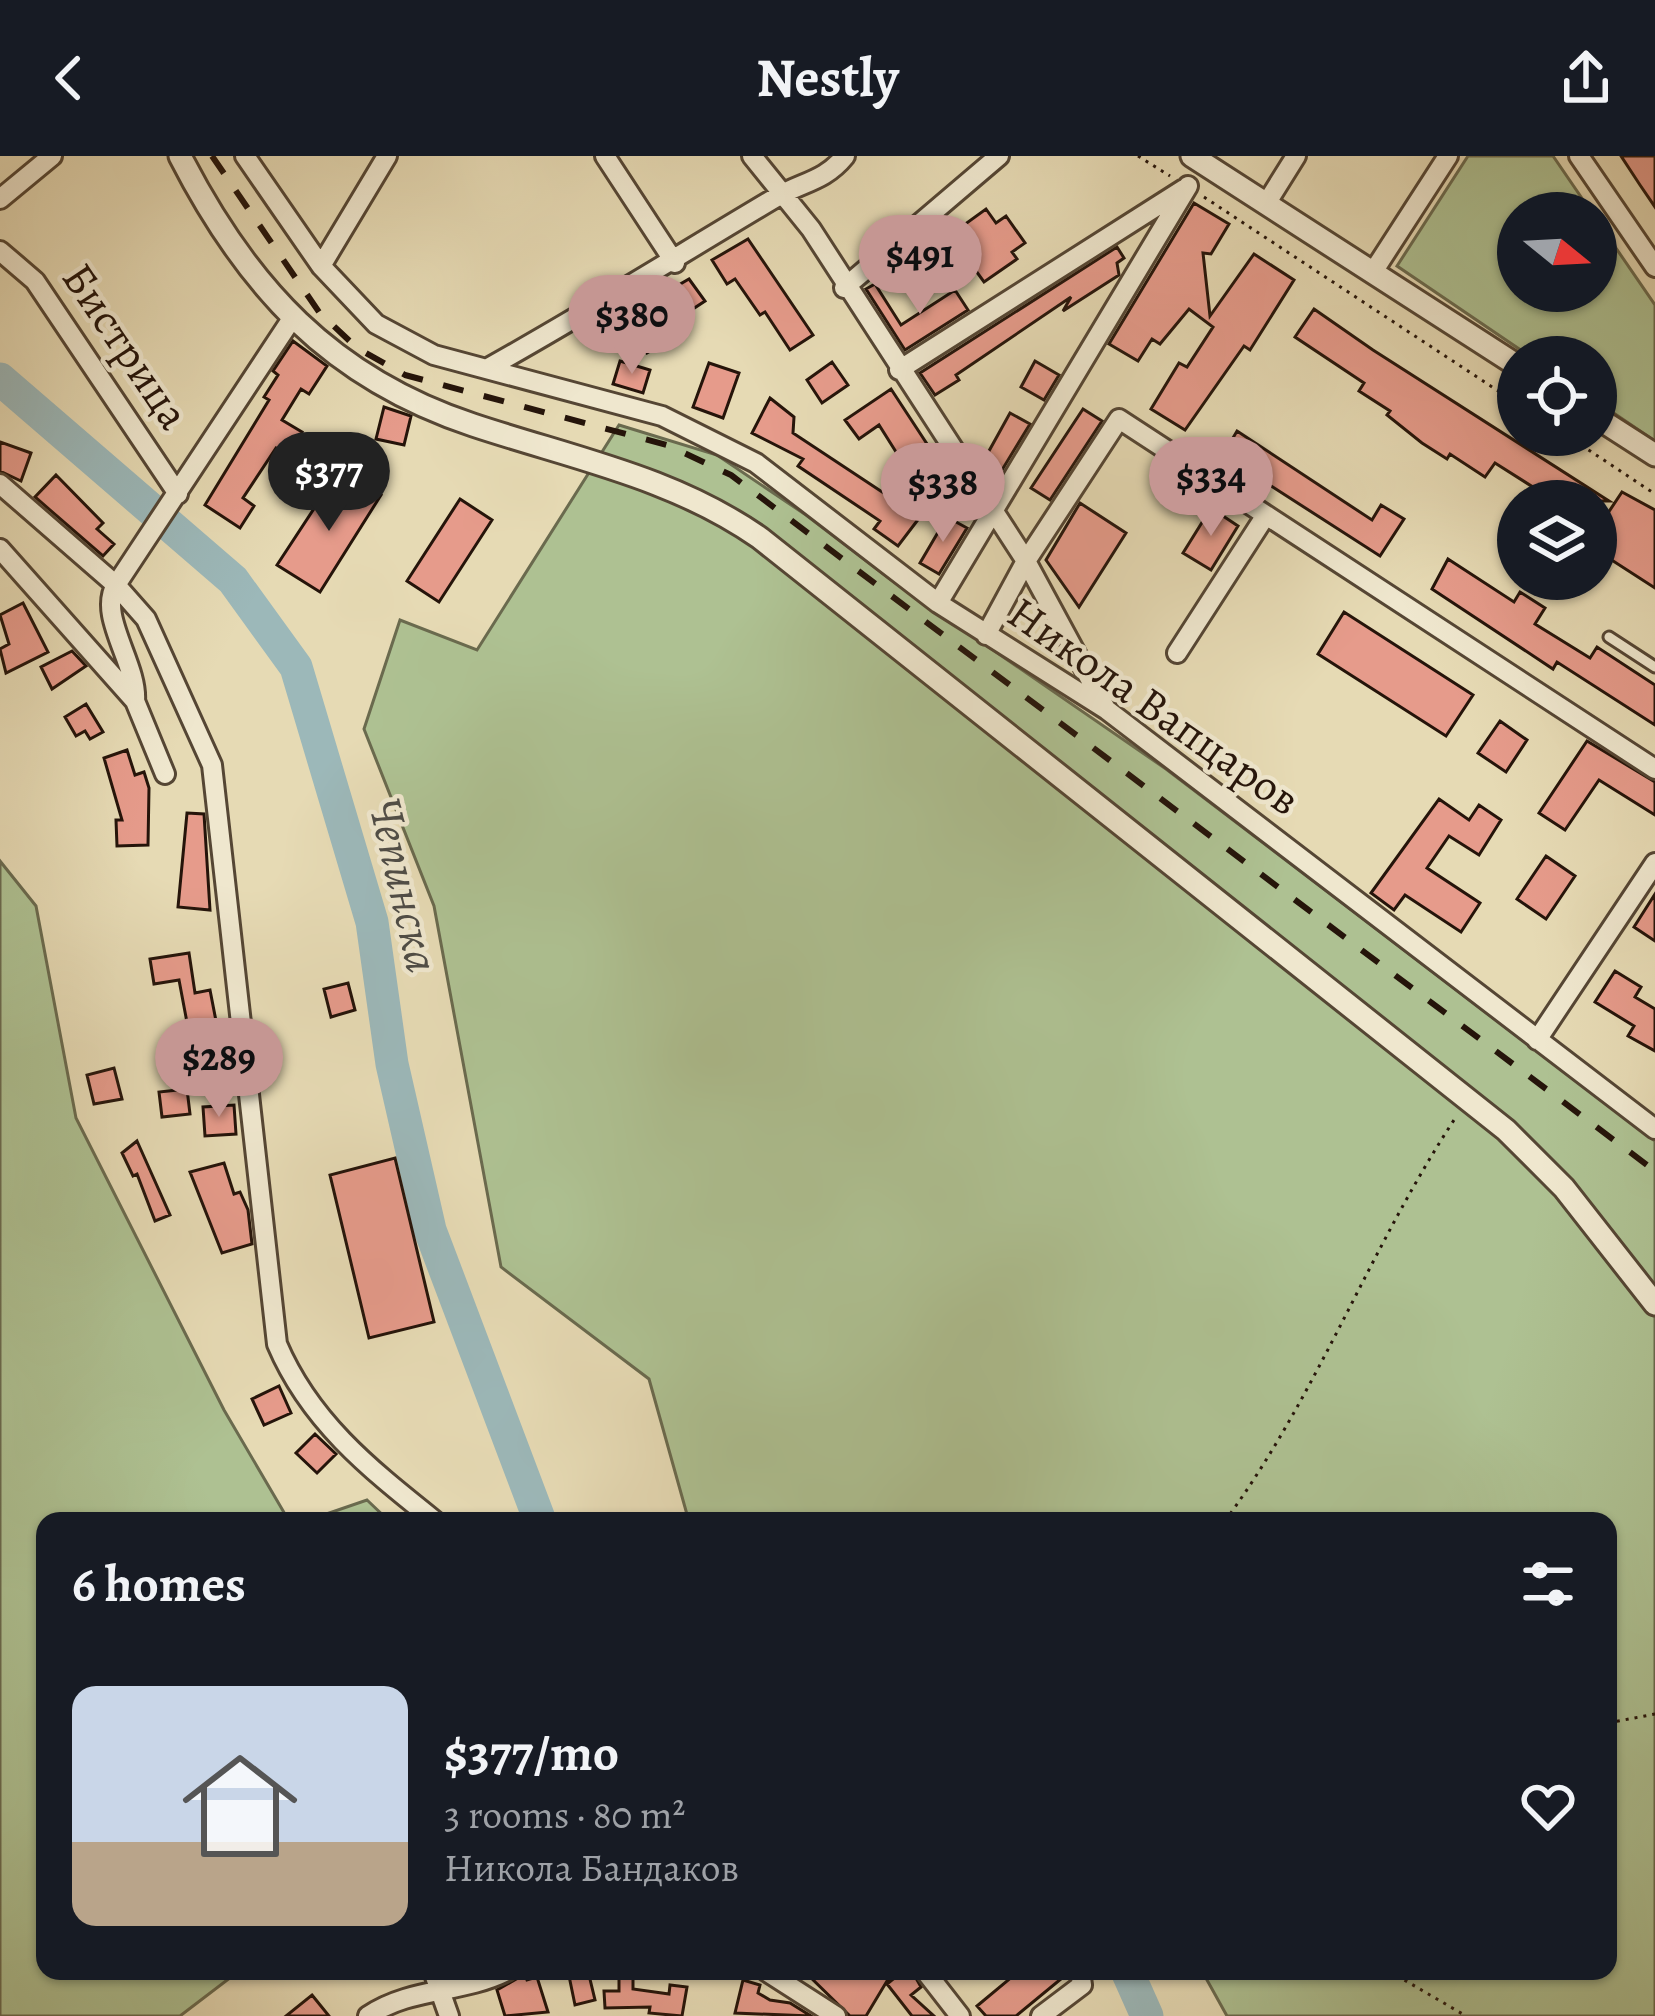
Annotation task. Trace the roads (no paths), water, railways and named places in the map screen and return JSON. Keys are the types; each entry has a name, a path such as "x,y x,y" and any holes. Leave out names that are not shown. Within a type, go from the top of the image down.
{"street":[{"path":"180,156 227,234 291,320 322,349 410,400 674,488 733,519 1469,1098 1564,1188 1655,1304"},
{"name":"Никола Вапцаров","path":"245,156 321,266 392,334 434,355 662,416 726,447 786,485 938,603 1107,710 1655,1129"},
{"path":"321,266 387,156"},
{"path":"605,156 675,263"},
{"path":"752,156 811,229 844,288 996,514 1107,710"},
{"path":"488,368 675,263 780,194 818,182 845,156"},
{"path":"844,288 999,156"},
{"path":"1266,204 1296,156"},
{"path":"1372,272 1448,156"},
{"path":"1579,156 1655,267"},
{"path":"938,603 996,514 1188,187 1200,158 1497,352"},
{"path":"0,199 40,159"},
{"path":"899,370 1188,187"},
{"name":"Бистрица","path":"0,251 35,281 177,496"},
{"path":"135,700 137,680 110,606 116,585 291,320"},
{"path":"986,635 1026,561 1119,419 1655,769"},
{"path":"1617,431 1655,455"},
{"path":"0,484 116,585 146,619 212,765 277,1344 293,1382 350,1453 424,1512"},
{"path":"1177,653 1266,515"},
{"path":"0,549 135,700 165,774"},
{"path":"1537,1040 1655,863"},
{"path":"368,2016 436,1980 467,1988 486,1980"},
{"path":"436,1980 449,2016"},
{"path":"780,1980 836,2016"},
{"path":"932,1980 960,2016"},
{"path":"1041,2016 1082,1985 1081,1980"}],"lane":[{"path":"1610,637 1655,667"}],"waterway":[{"name":"Чепинска","path":"0,379 233,580 296,667 372,922 392,1064 430,1230 537,1512"},
{"name":"Чепинска","path":"1131,1980 1147,2016"}],"railway":[{"path":"212,156 319,312 357,348 405,375 667,445 731,475 1655,1171"}]}
